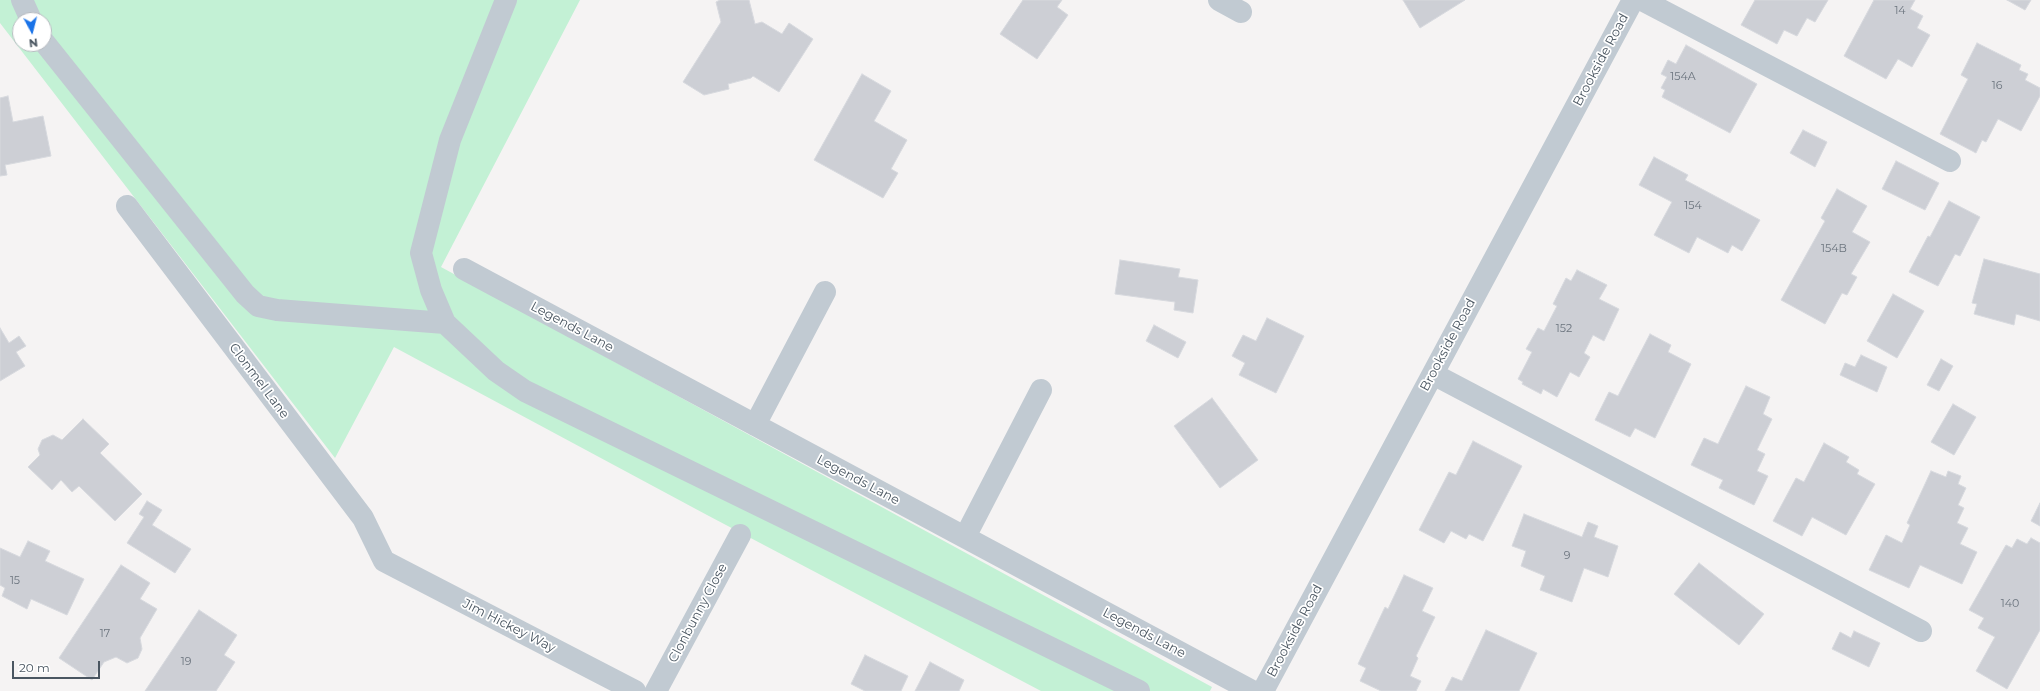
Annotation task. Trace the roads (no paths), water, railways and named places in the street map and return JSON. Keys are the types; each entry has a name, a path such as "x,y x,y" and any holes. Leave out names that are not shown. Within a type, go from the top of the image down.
{"street":[{"path":"22,0 27,12"},
{"path":"506,0 450,140 421,253 431,290 445,323 496,371 525,391 1139,691"},
{"path":"1219,0 1241,12"},
{"name":"Brookside Road","path":"1263,691 1633,0"},
{"path":"1642,0 1950,161"},
{"path":"52,52 246,294 258,306 277,310 445,323"},
{"name":"Clonmel Lane","path":"127,206 364,518 384,561"},
{"name":"Legends Lane","path":"464,269 1252,691"},
{"path":"755,425 825,292"},
{"path":"1433,374 1921,631"},
{"path":"965,537 1041,390"},
{"name":"Clonbunny Close","path":"656,691 740,535"},
{"name":"Jim Hickey Way","path":"384,561 635,691"}]}
